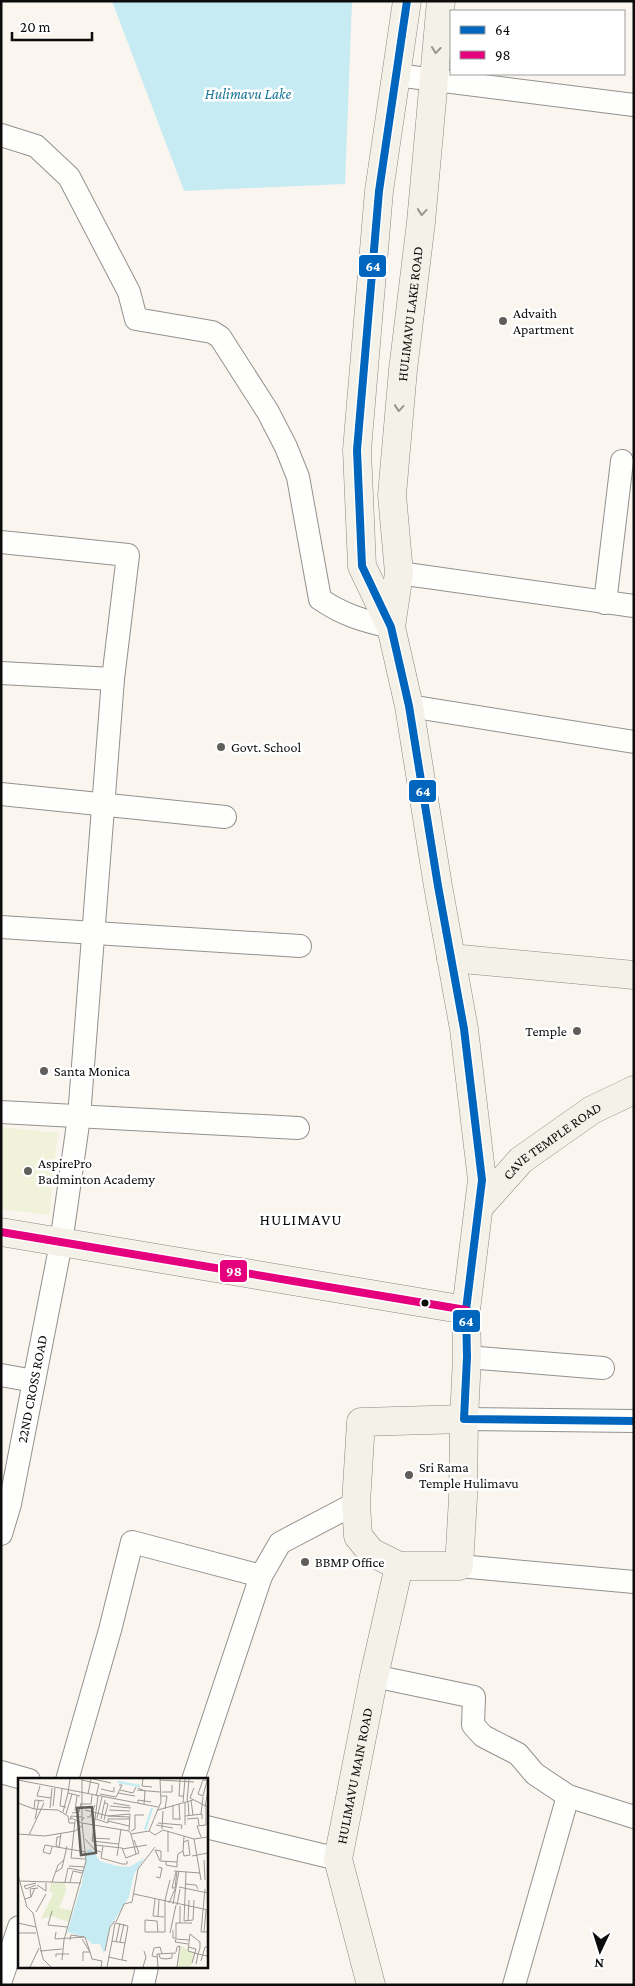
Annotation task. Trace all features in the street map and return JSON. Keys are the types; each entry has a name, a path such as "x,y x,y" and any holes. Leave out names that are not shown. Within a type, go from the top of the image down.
{"main road":[{"name":"HULIMAVU LAKE ROAD","path":"407,1 379,191 357,450 362,566 391,627 409,706 464,1029 482,1180 466,1310"},
{"name":"HULIMAVU LAKE ROAD","path":"391,627 398,573 392,495 403,370 421,222 432,81 441,1"},
{"path":"451,958 634,975"},
{"name":"CAVE TEMPLE ROAD","path":"480,1206 521,1160 592,1110 634,1090"},
{"path":"1,1232 466,1310 467,1357 459,1566 399,1566 371,1552 358,1536 356,1502 361,1422 464,1419"},
{"name":"HULIMAVU MAIN ROAD","path":"371,1985 338,1859 374,1676 399,1566"}],"street":[{"path":"396,75 634,105"},
{"path":"1,135 36,146 69,177 129,292 136,319 212,332 220,337 268,412 298,477 320,599 336,610 365,621 391,627"},
{"path":"605,602 622,462"},
{"name":"22ND CROSS ROAD","path":"1,542 128,556 113,679 79,1117 61,1243 34,1381 6,1502 1,1534"},
{"path":"398,573 634,606"},
{"path":"1,673 113,679"},
{"path":"409,706 634,742"},
{"path":"1,794 225,817"},
{"path":"1,927 300,946"},
{"path":"1,1112 298,1128"},
{"path":"467,1357 603,1368"},
{"path":"1,1375 34,1381"},
{"path":"464,1419 634,1421"},
{"path":"194,1778 261,1576 280,1543 356,1502"},
{"path":"67,1778 110,1630 132,1542 261,1576"},
{"path":"459,1566 632,1575"},
{"path":"374,1676 474,1697 473,1725 484,1736 518,1754 535,1774 568,1796 634,1817"},
{"path":"1,1772 22,1778"},
{"path":"514,1985 568,1796"},
{"path":"208,1827 338,1859"},
{"path":"1,1980 18,1930"},
{"path":"143,1985 147,1968"}],"green space":[{"name":"AspirePro Badminton Academy","path":"1,1127 58,1133 49,1215 1,1209"}],"water":[{"name":"Hulimavu Lake","path":"112,1 352,1 345,184 184,191"}],"transit line":[{"name":"64","path":"407,1 379,191 357,450 362,566 391,627 409,706 438,886 464,1029 482,1180 466,1310 467,1357 464,1419 634,1421"},
{"name":"98","path":"1,1232 466,1310"}],"place":[{"name":"Advaith Apartment","path":"503,321"},
{"name":"Govt. School","path":"221,747"},
{"name":"Temple","path":"577,1031"},
{"name":"Santa Monica","path":"44,1071"},
{"name":"AspirePro Badminton Academy","path":"28,1171"},
{"name":"Sri Rama Temple Hulimavu","path":"409,1475"},
{"name":"BBMP Office","path":"305,1562"}],"district":[{"name":"HULIMAVU","path":"301,1219"}]}
